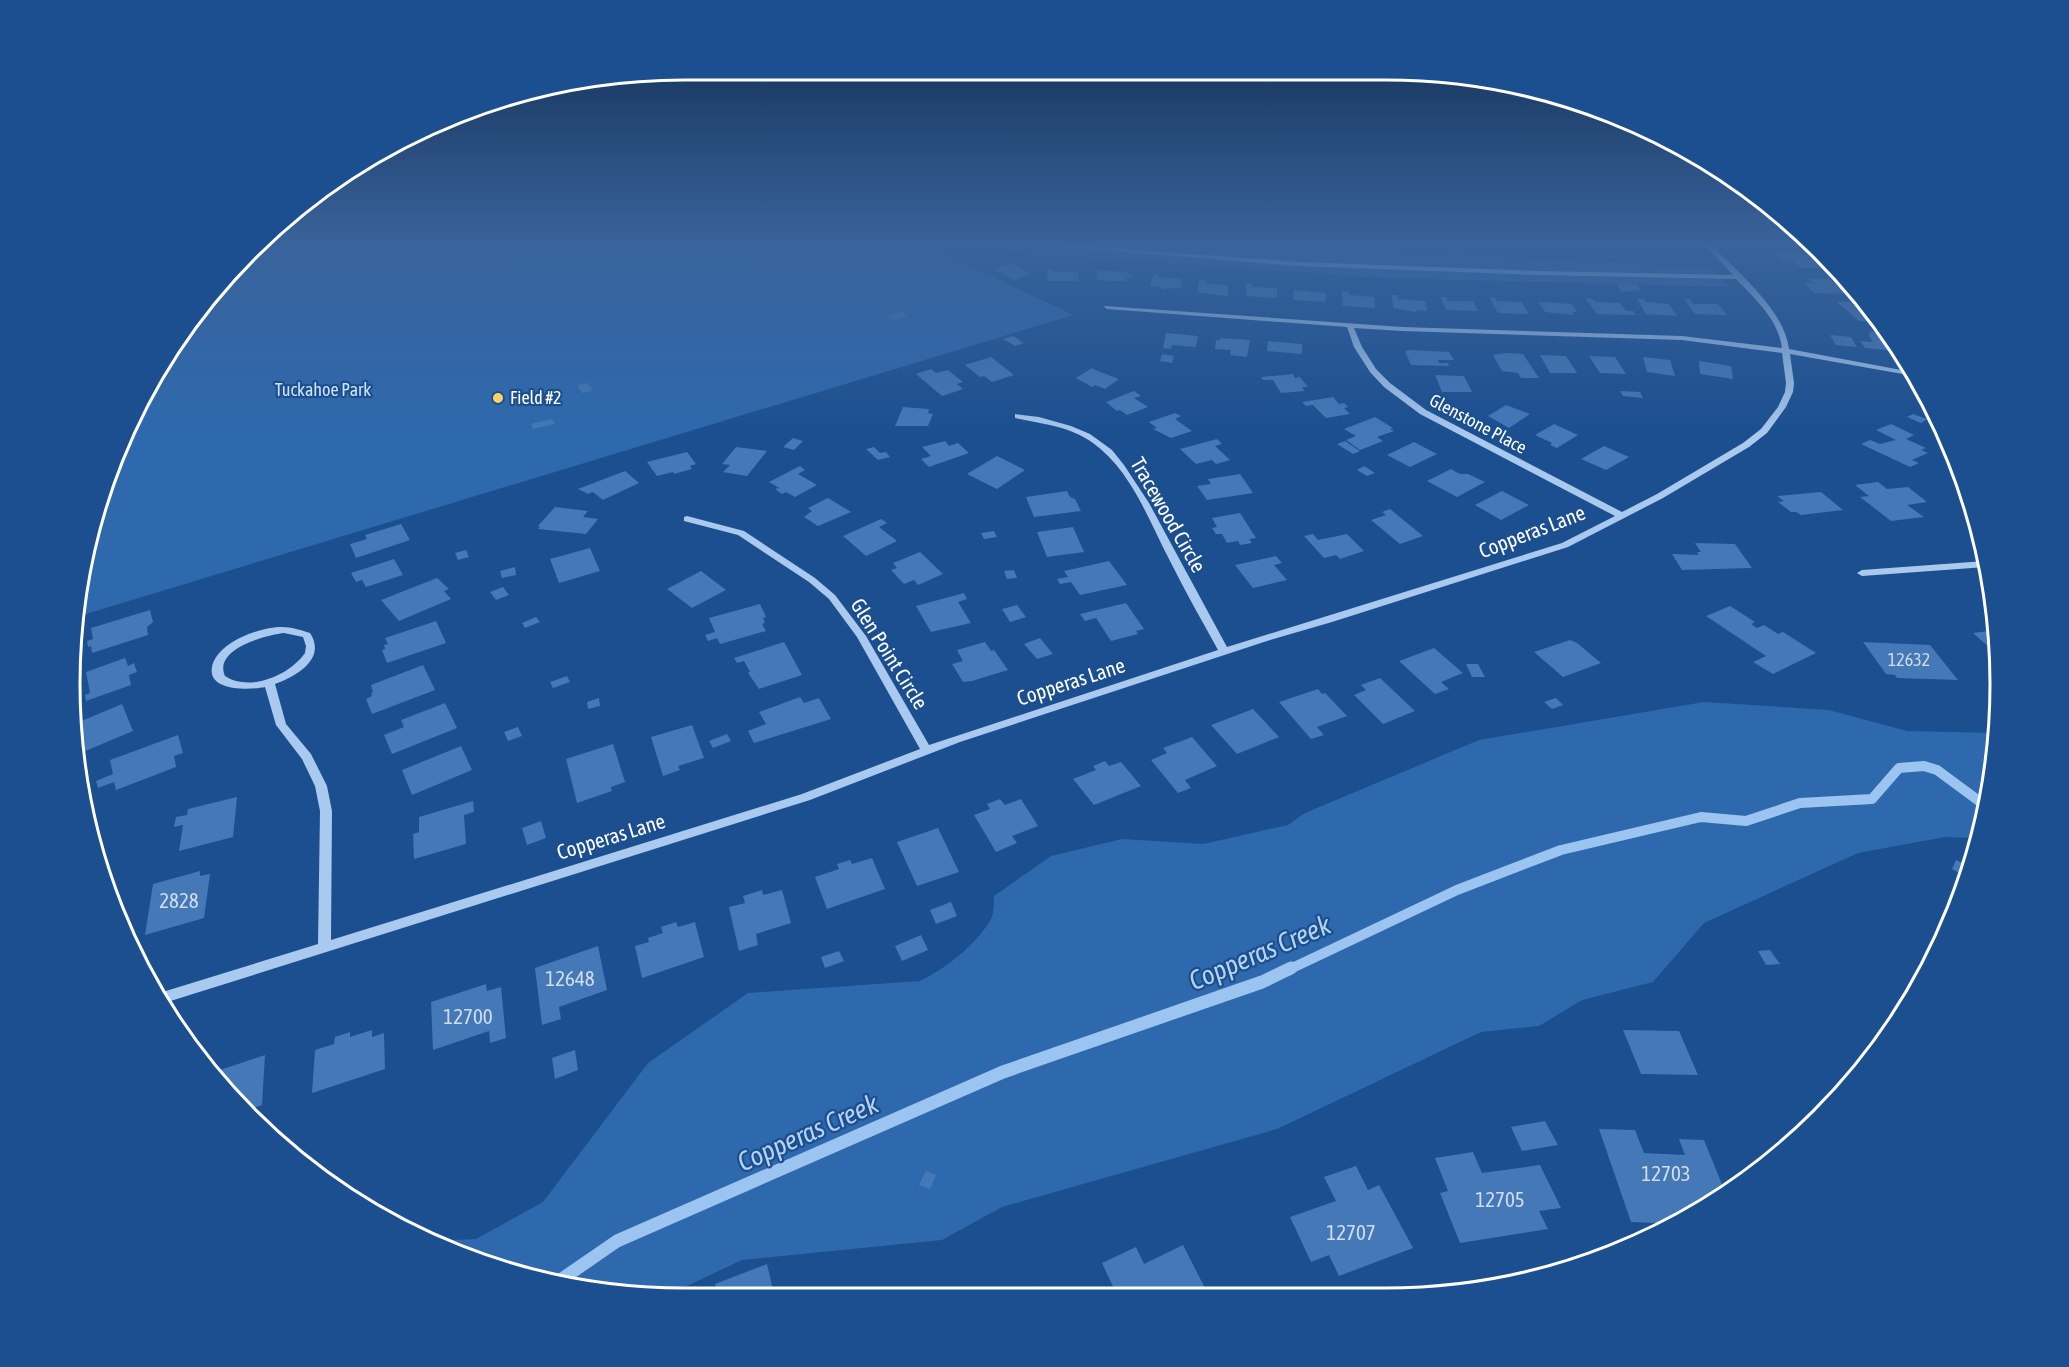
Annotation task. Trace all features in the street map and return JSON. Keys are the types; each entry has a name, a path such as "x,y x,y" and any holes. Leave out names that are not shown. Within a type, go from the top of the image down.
{"street":[{"path":"1117,307 1473,333 1682,338 1787,351 1903,372"},
{"name":"Copperas Lane","path":"167,996 806,797 956,739 1565,545 1623,516 1737,451 1764,431 1782,407 1789,392 1787,351 1777,321 1765,307"},
{"name":"Glenstone Place","path":"1350,325 1358,347 1373,370 1392,390 1423,412 1623,516"},
{"name":"Tracewood Circle","path":"1018,416 1061,424 1079,431 1098,442 1109,452 1132,484 1224,652"},
{"name":"Glen Point Circle","path":"687,519 741,532 812,580 832,597 861,636 927,751"},
{"path":"1862,573 1978,565"},
{"path":"284,630 306,635 311,641 311,650 307,658 291,672 269,682 246,686 226,683 219,678 217,670 220,661 228,651 254,636 284,630"},
{"path":"269,682 281,725 307,757 321,786 326,811 324,947"}],"green space":[{"name":"Tuckahoe Park","path":"211,307 1056,307 1073,315 84,615 91,566 100,527 125,452 160,381"},
{"path":"1704,702 1829,710 1907,731 1987,733 1978,801 1970,838 1945,837 1858,853 1704,923 1653,982 1582,1000 1539,1026 1481,1032 1277,1129 1002,1207 942,1240 742,1260 683,1288 644,1286 566,1276 527,1267 448,1240 476,1239 543,1202 648,1063 748,993 920,981 950,963 977,938 992,917 994,896 1051,856 1122,839 1203,844 1288,825 1305,813 1479,740"}],"building":[{"path":"1426,307 1427,311 1416,310 1416,312 1393,308"},
{"path":"1445,307 1476,307 1478,311 1446,310"},
{"path":"1495,307 1525,307 1529,314 1498,313"},
{"path":"1542,307 1574,307 1577,312 1572,312 1574,315 1545,312"},
{"path":"1592,307 1623,307 1626,311 1633,311 1636,315 1597,314"},
{"path":"1642,307 1671,307 1677,316 1646,314"},
{"path":"1690,307 1720,307 1727,315 1695,314"},
{"path":"1843,307 1858,307 1869,321 1859,321"},
{"path":"903,312 907,316 891,320 887,316"},
{"path":"1869,331 1877,333 1889,350 1865,348 1860,341 1873,342 1868,334 1871,334"},
{"path":"1166,333 1198,336 1196,347 1172,345 1171,349 1163,348"},
{"path":"1830,335 1851,337 1857,347 1836,345"},
{"path":"1013,336 1024,343 1015,346 1003,339"},
{"path":"1220,338 1250,340 1247,357 1230,355 1231,350 1215,349 1216,340"},
{"path":"1268,341 1302,344 1302,354 1267,351"},
{"path":"1405,351 1449,352 1454,360 1438,360 1439,363 1448,363 1449,366 1411,365"},
{"path":"1162,354 1174,356 1172,363 1160,361"},
{"path":"1523,354 1539,378 1521,378 1518,373 1502,371 1493,355"},
{"path":"1540,355 1566,356 1577,373 1550,373"},
{"path":"1589,356 1615,357 1626,374 1600,373"},
{"path":"991,357 1014,375 992,382 984,376 980,377 965,365"},
{"path":"1643,357 1670,360 1675,376 1647,372"},
{"path":"1699,361 1731,366 1733,379 1700,374"},
{"path":"1092,368 1119,379 1105,389 1095,385 1092,387 1076,378"},
{"path":"931,369 936,373 948,370 963,382 957,384 963,389 942,396 916,374"},
{"path":"1293,374 1295,378 1300,377 1308,387 1302,387 1304,391 1281,393 1273,380 1263,380 1261,377"},
{"path":"1435,375 1464,376 1472,392 1442,392"},
{"path":"588,383 593,391 582,393 577,385"},
{"path":"1134,391 1141,396 1134,398 1148,407 1127,415 1120,410 1117,411 1106,402"},
{"path":"1620,391 1640,392 1643,398 1623,396"},
{"path":"1333,397 1339,404 1344,403 1348,407 1344,408 1350,414 1326,418 1313,405 1306,406 1302,402"},
{"path":"1506,405 1530,414 1509,428 1488,416"},
{"path":"903,407 929,409 928,413 933,414 928,426 895,426"},
{"path":"1175,413 1181,416 1175,419 1192,431 1171,438 1153,429 1157,428 1149,422"},
{"path":"1913,414 1927,419 1921,423 1907,417"},
{"path":"1375,417 1393,428 1390,429 1394,431 1377,437 1383,441 1360,450 1346,440 1356,436 1344,429"},
{"path":"552,419 555,424 533,429 531,424"},
{"path":"1554,424 1578,435 1557,448 1535,435"},
{"path":"1891,424 1914,435 1906,439 1926,448 1921,450 1928,453 1912,460 1919,463 1910,467 1861,444 1870,440 1880,444 1896,440 1876,430"},
{"path":"793,438 803,441 794,450 783,447"},
{"path":"1217,439 1222,444 1215,446 1230,460 1216,464 1212,460 1196,464 1180,449"},
{"path":"945,441 949,446 958,443 969,453 929,467 921,459 931,456 922,447"},
{"path":"1345,441 1360,451 1353,454 1337,444"},
{"path":"1414,442 1437,454 1410,467 1387,455"},
{"path":"1604,446 1629,457 1606,470 1581,459"},
{"path":"736,447 767,451 747,476 723,472 730,465 722,464"},
{"path":"874,447 880,453 886,452 890,457 878,460 866,449"},
{"path":"687,452 696,464 690,466 692,469 674,474 673,472 657,476 647,462"},
{"path":"997,456 1025,470 997,489 967,474"},
{"path":"800,466 805,470 798,474 817,485 795,497 786,492 782,494 775,489 779,488 769,482"},
{"path":"1364,466 1375,473 1367,476 1357,470"},
{"path":"1451,469 1485,482 1457,497 1427,481"},
{"path":"625,471 639,483 603,500 593,492 588,494 578,489"},
{"path":"1240,474 1253,493 1207,500 1197,486 1211,484 1208,479"},
{"path":"1878,482 1887,489 1908,487 1927,502 1907,505 1924,517 1891,521 1860,497 1869,496 1855,485"},
{"path":"1067,491 1070,497 1075,499 1081,511 1034,517 1026,497"},
{"path":"1502,491 1529,505 1501,520 1475,505"},
{"path":"1821,492 1843,510 1801,515 1791,512 1778,502 1784,501 1777,496"},
{"path":"828,498 851,512 818,526 804,517 812,511 808,508"},
{"path":"555,507 588,511 583,517 598,519 586,534 538,529 540,527 538,526"},
{"path":"1390,509 1423,536 1400,544 1371,520 1386,515 1382,512"},
{"path":"1240,513 1256,538 1249,539 1252,543 1240,545 1238,541 1227,543 1222,534 1216,534 1212,528 1217,527 1212,518"},
{"path":"881,519 887,523 879,527 897,541 866,556 843,536"},
{"path":"401,524 410,540 356,558 350,544 367,539 365,535"},
{"path":"1073,527 1084,552 1047,557 1037,532"},
{"path":"994,531 997,537 984,539 981,533"},
{"path":"1313,534 1318,540 1347,534 1364,551 1340,559 1336,555 1324,558 1304,536"},
{"path":"1695,543 1735,544 1752,568 1682,570 1672,554 1698,555 1697,552 1701,552"},
{"path":"590,548 600,571 559,583 550,559"},
{"path":"466,550 469,557 458,560 455,553"},
{"path":"920,552 943,574 918,585 914,580 904,584 891,570 897,568 893,563"},
{"path":"1276,556 1282,563 1274,565 1287,580 1253,588 1235,565"},
{"path":"394,559 403,575 366,587 362,580 356,582 351,573"},
{"path":"1109,561 1127,585 1080,595 1071,582 1060,584 1057,579 1068,577 1064,571"},
{"path":"515,567 516,575 502,578 500,571"},
{"path":"1014,570 1017,578 1007,579 1004,571"},
{"path":"701,571 726,590 692,608 667,589"},
{"path":"437,578 449,589 444,591 451,599 399,621 381,600"},
{"path":"503,587 509,595 496,600 490,592"},
{"path":"964,593 967,599 958,602 971,623 931,632 916,606"},
{"path":"1126,603 1144,629 1136,631 1138,634 1111,641 1096,618 1085,621 1080,614"},
{"path":"760,604 766,617 763,618 765,623 762,624 766,631 720,644 717,638 708,641 705,635 715,632 709,618"},
{"path":"1017,605 1026,617 1010,622 1002,609"},
{"path":"1730,606 1755,622 1751,624 1757,628 1764,625 1778,634 1783,632 1816,653 1773,674 1753,662 1766,656 1706,616"},
{"path":"150,610 153,622 147,627 148,635 92,653 91,646 88,647 87,641 93,639 91,628"},
{"path":"536,617 540,622 525,628 522,623"},
{"path":"436,621 446,643 387,663 382,650 385,649 384,645 388,644 385,638"},
{"path":"1987,631 1988,646 1973,633"},
{"path":"1040,638 1053,654 1037,659 1024,644"},
{"path":"1570,640 1601,663 1563,677 1534,652"},
{"path":"784,642 802,675 759,689 748,673 750,672 744,661 737,663 734,658"},
{"path":"985,642 991,651 994,650 1008,670 963,682 952,664 963,661 957,650"},
{"path":"1863,642 1930,645 1958,680 1897,678 1895,675 1886,674"},
{"path":"1434,648 1463,673 1441,682 1449,689 1435,694 1399,661"},
{"path":"125,658 128,666 134,663 137,672 129,675 131,685 86,701 85,695 90,693 86,672"},
{"path":"1466,664 1478,664 1485,677 1472,677"},
{"path":"423,665 435,690 372,714 366,699 372,696 371,685"},
{"path":"567,676 570,682 553,688 550,682"},
{"path":"1380,678 1415,711 1383,724 1354,695 1366,690 1361,685"},
{"path":"1318,689 1322,694 1325,693 1347,716 1317,727 1324,735 1311,739 1279,702"},
{"path":"800,697 804,703 819,698 831,719 754,743 748,731 766,724 759,712"},
{"path":"599,698 600,706 588,709 587,702"},
{"path":"1556,698 1563,705 1552,709 1544,702"},
{"path":"445,703 457,728 392,754 384,735 404,727 401,720"},
{"path":"122,704 133,731 84,752 81,721"},
{"path":"1253,709 1279,737 1237,754 1211,725"},
{"path":"692,725 704,758 678,766 680,770 663,776 651,737"},
{"path":"518,727 522,736 508,741 504,732"},
{"path":"727,734 731,741 713,748 709,741"},
{"path":"178,735 183,753 174,756 176,767 116,790 114,782 98,788 96,781 113,774 110,760"},
{"path":"1192,737 1217,766 1185,780 1191,788 1178,793 1151,760 1167,753 1163,748"},
{"path":"613,744 625,782 611,787 612,791 577,803 566,759"},
{"path":"461,746 472,770 412,795 402,770"},
{"path":"1105,761 1109,766 1121,762 1141,786 1094,805 1073,779 1096,770 1093,766"},
{"path":"237,797 233,837 179,851 183,825 174,827 176,817 187,815 188,809"},
{"path":"1000,799 1005,805 1021,799 1038,826 1012,836 1017,843 996,852 974,815 990,809 987,804"},
{"path":"473,801 474,812 464,815 466,844 414,859 413,834 419,832 419,817"},
{"path":"541,821 546,838 527,845 522,828"},
{"path":"938,828 959,872 917,886 897,842"},
{"path":"872,858 885,889 827,909 815,877 839,869 837,864 850,860 852,864"},
{"path":"1956,860 1962,863 1959,873 1952,869"},
{"path":"200,871 200,876 210,874 204,918 145,935 153,884"},
{"path":"762,890 763,895 782,890 791,923 756,934 758,945 739,951 729,907 745,903 743,896"},
{"path":"951,902 957,916 936,924 930,910"},
{"path":"676,922 678,927 695,922 704,957 642,978 635,946 649,942 648,938 663,933 661,927"},
{"path":"921,935 928,950 902,961 895,946"},
{"path":"598,946 607,990 559,1007 561,1019 542,1025 535,968"},
{"path":"1770,950 1780,964 1766,965 1758,951"},
{"path":"839,951 844,961 825,968 821,957"},
{"path":"486,984 487,991 501,987 506,1038 490,1043 489,1031 433,1050 431,1002"},
{"path":"372,1030 372,1037 384,1033 385,1069 312,1093 315,1050 334,1044 335,1037 350,1032 350,1037"},
{"path":"1623,1030 1679,1031 1698,1075 1641,1074"},
{"path":"575,1050 578,1070 555,1079 552,1058"},
{"path":"265,1055 262,1105 253,1108 219,1070"},
{"path":"1545,1121 1558,1145 1522,1151 1511,1127"},
{"path":"1599,1129 1635,1130 1644,1153 1685,1155 1679,1139 1704,1140 1722,1185 1656,1223 1631,1222"},
{"path":"1473,1152 1482,1173 1540,1165 1561,1208 1539,1211 1548,1229 1460,1243 1440,1193 1448,1191 1435,1158"},
{"path":"1356,1166 1368,1190 1379,1185 1413,1248 1339,1276 1329,1255 1311,1262 1290,1217 1336,1201 1324,1177"},
{"path":"926,1171 936,1175 930,1189 919,1185"},
{"path":"1183,1245 1205,1288 1114,1288 1102,1263 1136,1247 1144,1264"},
{"path":"767,1264 773,1288 716,1288 715,1284"}],"waterway":[{"name":"Copperas Creek","path":"1288,970 1457,890 1561,850 1701,817 1746,821 1800,803 1872,799 1899,768 1924,766 1937,770 1978,800"},
{"name":"Copperas Creek","path":"566,1276 617,1241 1003,1072 1262,982 1291,968"}],"place":[{"name":"Field #2","path":"498,398"}]}
